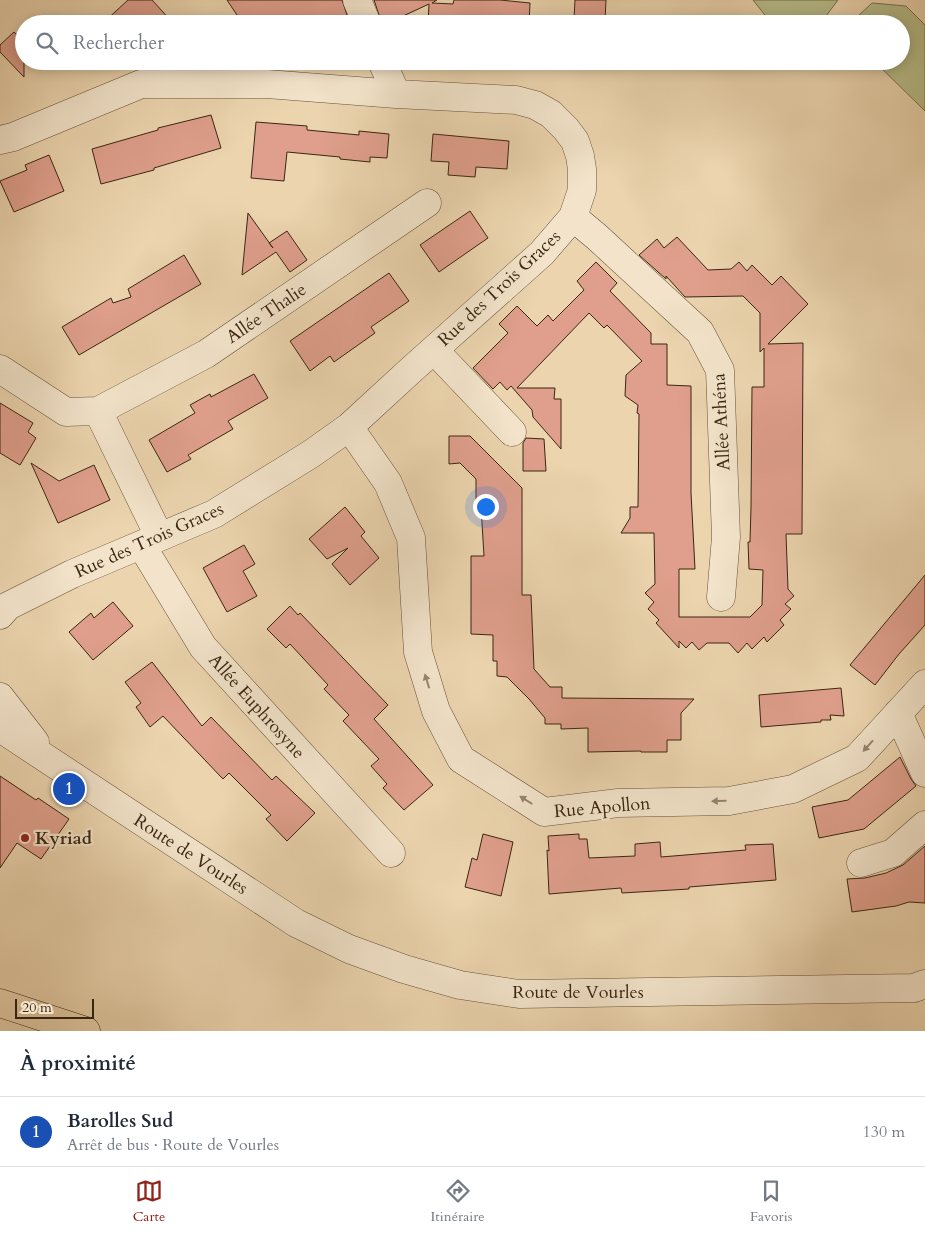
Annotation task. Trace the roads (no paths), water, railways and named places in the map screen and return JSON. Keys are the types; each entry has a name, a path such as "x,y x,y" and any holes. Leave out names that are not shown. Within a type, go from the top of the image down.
{"highway":[{"path":"0,1003 86,1031"}],"street":[{"path":"357,0 363,15"},
{"path":"386,70 396,94"},
{"name":"Rue des Trois Graces","path":"0,140 14,137 141,84 267,84 396,94 516,100 535,105 551,114 575,141 582,168 582,190 573,218 542,253 349,427 311,454 214,514 72,574 8,606 0,614"},
{"name":"Allée Thalie","path":"0,370 66,412 98,411 206,354 427,203"},
{"name":"Allée Athéna","path":"573,218 597,237 700,332 720,370 726,537 721,597"},
{"path":"434,350 512,432"},
{"path":"98,411 150,541"},
{"name":"Rue Apollon","path":"349,427 388,483 411,538 418,652 436,711 461,759 544,812 618,803 729,801 793,789 857,758 925,684"},
{"name":"Allée Euphrosyne","path":"150,541 203,647 390,853"},
{"name":"Route de Vourles","path":"0,697 51,762"},
{"path":"898,713 925,773"},
{"name":"Route de Vourles","path":"0,728 296,923 349,949 404,970 460,985 519,994 904,989 925,984"},
{"path":"861,863 893,853 925,825"}],"place":[{"name":"Barolles Sud","path":"69,789"},
{"name":"Kyriad","path":"25,838"}]}
